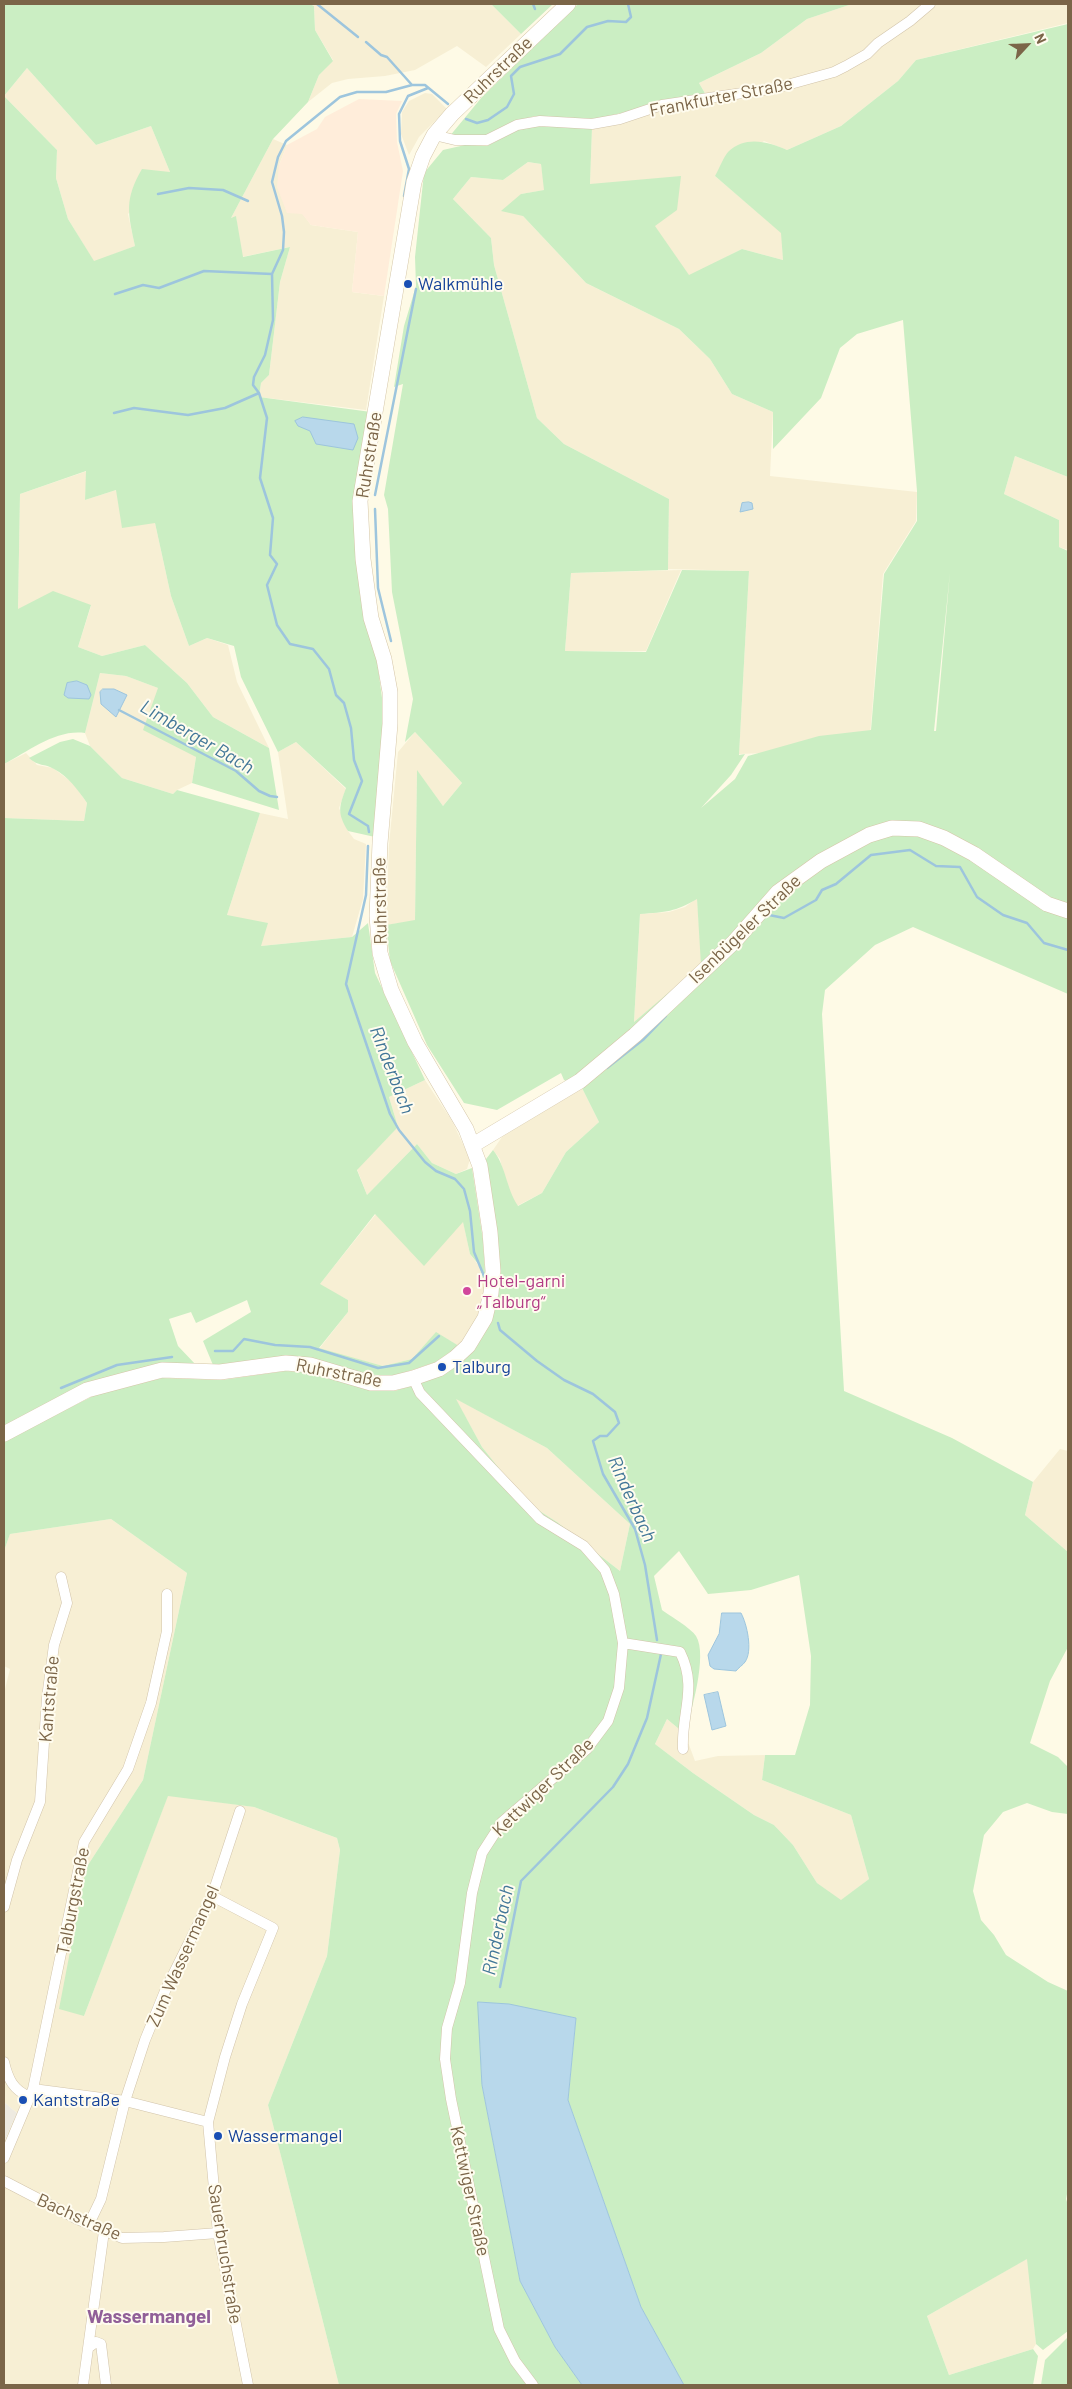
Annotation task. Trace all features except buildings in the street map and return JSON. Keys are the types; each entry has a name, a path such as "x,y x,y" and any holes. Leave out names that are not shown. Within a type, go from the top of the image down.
{"main road":[{"name":"Ruhrstraße","path":"4,1434 87,1390 162,1370 220,1372 286,1363 310,1365 371,1383 393,1383 440,1369 468,1346 485,1318 491,1293 493,1271 490,1232 480,1166 474,1146 415,1042 392,990 380,953 378,898 390,724 390,692 384,659 372,618 363,559 362,483 414,182 420,162 434,135 452,114 568,4"},
{"name":"Isenbügeler Straße","path":"474,1146 588,1075 635,1035 734,942 778,892 821,861 869,835 892,828 901,828 919,829 944,838 974,854 1047,904 1068,911"}],"street":[{"name":"Frankfurter Straße","path":"434,135 455,140 488,140 517,125 540,121 592,124 620,119 662,105 776,88 834,72 846,66 867,54 878,43 910,21 930,4"},
{"name":"Kettwiger Straße","path":"413,1378 420,1393 540,1519 584,1546 605,1570 614,1594 623,1643 619,1688 608,1721 587,1749 502,1822 482,1853 472,1893 460,1983 451,2012 445,2046 451,2099 497,2320 515,2362 533,2385"},
{"name":"Kantstraße","path":"4,1907 17,1860 40,1802 47,1698 54,1645 67,1603 61,1577"},
{"name":"Talburgstraße","path":"4,2158 32,2093 84,1842 128,1769 144,1722 168,1631 167,1594"},
{"path":"623,1643 680,1652 689,1679 683,1749"},
{"name":"Zum Wassermangel","path":"89,2224 101,2199 125,2101 165,1990 212,1896 240,1811"},
{"name":"Sauerbruchstraße","path":"212,1896 273,1928 242,2004 225,2057 208,2122 218,2233 248,2385"},
{"path":"4,2062 12,2084 19,2092 125,2101 208,2122"},
{"name":"Bachstraße","path":"4,2182 89,2224 122,2238 218,2233"},
{"path":"83,2385 104,2231"},
{"path":"88,2348 96,2342 101,2344 106,2385"}],"shaded area":[{"path":"310,4 491,4 521,34 486,67 457,46 415,70 332,83 308,102 319,75 333,60 315,30 314,6"},
{"path":"852,4 1068,4 1068,23 916,60 898,81 841,126 787,150 764,141 715,176 782,233 783,260 742,249 689,276 654,226 590,184 592,128 706,95 699,83 761,53 807,19"},
{"path":"27,68 96,145 151,126 170,172 128,214 135,246 94,262 68,219 56,178 57,150 4,96"},
{"path":"425,93 432,94 447,109 419,137 409,155 401,134 402,112 409,101"},
{"name":"Walkmühle","path":"359,99 402,101 396,114 397,142 403,171 384,296 352,292 358,232 311,225 302,214 287,213 277,187 279,165 287,145 317,129 325,117"},
{"path":"273,139 287,145 279,165 303,214 311,225 358,232 352,292 384,296 366,410 259,397 261,383 269,375 280,282 290,247 242,257 236,217 231,218"},
{"path":"528,162 541,164 545,190 521,194 523,216 586,283 679,329 710,359 732,394 773,412 770,476 917,492 916,521 883,574 869,749 739,754 749,571 668,569 669,499 564,444 537,418 494,265 491,238 453,199 471,177 503,180"},
{"path":"1015,456 1068,477 1068,550 1059,547 1059,520 1004,494"},
{"path":"87,471 85,500 116,490 155,523 171,596 189,646 207,638 228,645 237,682 269,748 213,717 187,683 145,645 102,656 78,647 91,606 18,610 20,494"},
{"path":"681,570 646,651 565,651 571,573"},
{"path":"100,673 126,676 158,688 196,757 192,783 173,794 122,778 90,746 85,733"},
{"path":"415,732 462,783 443,806 417,771 415,921 386,925 389,845 398,752"},
{"path":"296,742 346,789 339,808 348,831 354,839 366,844 363,899 352,937 261,946 227,915 260,813 288,819 278,752"},
{"path":"26,753 37,765 53,768 73,783 87,803 84,821 4,818 4,764"},
{"path":"697,898 702,965 634,1022 640,914 669,912 685,907"},
{"path":"425,1080 452,1121 470,1159 467,1169 456,1174 432,1163 417,1144 367,1195 357,1169 398,1127 389,1097"},
{"path":"582,1088 599,1122 566,1152 542,1193 517,1206 507,1189 500,1159 493,1150 502,1137"},
{"path":"376,1214 463,1221 470,1254 479,1266 486,1290 475,1324 459,1346 436,1333 412,1359 383,1366 319,1349 348,1312 348,1300 319,1285"},
{"path":"455,1398 547,1448 630,1524 620,1571 557,1522 527,1503 482,1447"},
{"path":"1060,1449 1068,1451 1068,1552 1025,1515 1033,1482"},
{"path":"111,1519 187,1573 143,1780 86,1868 84,2016 168,1795 254,1807 337,1838 340,1850 327,1956 268,2105 339,2385 4,2385 4,2142 17,2113 4,2102 4,1693 10,1669 4,1666 4,1551 10,1534"},
{"path":"667,1719 685,1734 695,1761 718,1756 765,1755 762,1780 851,1815 869,1879 841,1901 817,1883 793,1845 774,1825 754,1815 655,1744"},
{"path":"4,2102 17,2113 4,2142"},
{"path":"1028,2258 1036,2344 1033,2349 949,2375 927,2316"}],"green space":[{"path":"4,4 310,4 314,6 315,30 333,61 319,75 308,102 273,139 231,218 236,216 243,257 290,247 280,282 269,375 261,383 259,397 371,412 355,493 384,713 375,837 348,831 340,810 346,788 296,742 278,752 241,677 234,646 207,638 189,646 171,596 155,523 122,528 116,490 85,500 86,471 20,494 18,609 53,591 91,605 78,647 102,656 145,645 187,683 213,717 269,748 279,810 192,783 196,757 143,730 158,688 126,676 100,673 85,733 64,734 53,738 4,764","holes":["27,68 96,145 151,126 170,172 142,169 136,180 132,189 129,207 135,246 94,261 68,219 56,178 57,150 4,96"]},
{"path":"491,4 553,4 521,34"},
{"path":"578,4 852,4 807,19 761,53 699,83 706,95 661,100 626,112 595,119 535,116 514,122 486,135 449,137 482,97"},
{"path":"1068,24 1068,477 1015,456 1004,494 1059,520 1059,547 1068,551 1068,994 913,927 875,945 825,990 822,1014 844,1391 952,1438 1033,1482 1025,1515 1068,1552 1068,1647 1050,1681 1030,1743 1058,1757 1068,1767 1068,1814 1052,1812 1027,1803 1003,1812 984,1835 973,1891 981,1920 994,1935 1006,1955 1048,1982 1068,1991 1068,2189 1066,2199 1068,2205 1068,2331 1043,2350 1036,2344 1027,2259 927,2316 949,2375 1033,2349 1038,2356 1033,2385 684,2385 641,2307 568,2100 576,2018 479,2002 482,2085 520,2281 555,2347 582,2385 339,2385 268,2105 327,1956 340,1850 337,1838 254,1807 168,1796 84,2016 59,2009 86,1868 143,1780 187,1573 111,1519 10,1534 4,1551 4,1441 95,1395 162,1378 222,1380 285,1371 309,1372 374,1391 395,1391 424,1381 493,1312 483,1163 493,1150 501,1163 518,1206 542,1193 566,1152 599,1122 582,1088 564,1080 561,1073 497,1110 464,1103 427,1045 390,961 386,925 415,920 417,770 443,806 462,783 415,732 405,742 413,699 392,592 388,509 384,495 403,384 394,387 404,326 416,286 415,257 424,173 443,150 465,145 487,146 518,130 537,126 592,128 590,184 681,176 677,210 655,226 689,275 742,249 783,260 781,233 715,176 726,154 742,143 750,142 765,143 787,150 841,126 898,81 916,60","holes":["528,162 541,164 544,190 521,194 501,211 523,216 586,283 679,329 710,359 732,394 773,412 773,449 821,398 840,348 857,334 903,320 917,491 917,521 884,574 871,730 819,736 748,756 735,779 701,808 731,775 745,754 739,755 749,571 682,570 646,652 565,651 571,573 668,570 669,499 564,444 537,418 494,265 491,238 453,199 471,177 503,180","950,572 936,731 934,731","697,899 701,965 634,1022 640,914 670,911","456,1399 547,1448 630,1524 620,1571 557,1522 527,1503 482,1447","679,1551 708,1594 751,1590 799,1575 811,1656 810,1705 795,1755 765,1755 762,1780 851,1815 869,1879 841,1900 817,1883 793,1845 774,1825 754,1815 655,1744 667,1719 685,1734 697,1684 700,1656 696,1636 662,1610 654,1576"]},
{"path":"73,739 90,746 122,778 173,794 177,790 260,813 227,915 268,923 261,946 352,937 368,923 375,973 425,1080 389,1097 398,1127 357,1170 367,1195 417,1144 432,1163 456,1174 472,1168 483,1240 486,1289 479,1265 470,1254 463,1222 424,1266 375,1214 320,1284 348,1300 348,1312 319,1348 383,1366 412,1359 436,1332 459,1346 436,1362 394,1376 213,1365 203,1341 251,1312 247,1300 196,1323 191,1312 169,1319 178,1346 197,1366 164,1365 4,1429 4,818 84,821 87,803 72,784 64,775 29,758 60,742"},
{"path":"1068,2337 1068,2385 1041,2385 1045,2360"}],"water":[{"path":"303,417 354,424 358,438 353,450 316,444 310,431 298,426 295,421"},
{"path":"742,503 752,503 753,509 740,512"},
{"path":"77,681 87,685 91,695 89,699 68,698 64,695 67,683"},
{"path":"103,689 114,689 127,695 116,717 101,704 100,692"},
{"path":"722,1613 741,1613 747,1630 749,1651 744,1663 736,1671 714,1669 710,1666 708,1655 719,1634"},
{"path":"718,1692 726,1726 712,1730 704,1695"},
{"path":"478,2002 509,2004 576,2018 568,2100 641,2307 684,2385 582,2385 555,2347 520,2281 482,2085"}],"waterway":[{"path":"317,4 358,37"},
{"path":"533,4 535,9"},
{"path":"466,119 477,123 488,120 507,107 514,94 511,76 520,67 560,54 587,27 608,21 626,22 631,17 628,4"},
{"path":"366,42 381,55 387,57 412,85"},
{"path":"369,832 368,826 349,814 362,781 354,760 351,728 344,703 336,695 329,669 313,649 290,644 277,625 267,585 277,564 270,555 273,518 260,478 267,418 259,393 253,385 254,377 265,355 273,320 272,274 283,250 284,232 282,216 272,182 278,157 286,141 340,97 357,92 386,92 412,85 425,85 448,104"},
{"path":"404,196 409,169 400,141 399,114 408,96 428,88"},
{"path":"158,194 189,188 223,190 248,201"},
{"path":"115,294 143,285 159,288 204,271 272,274"},
{"path":"375,495 416,289"},
{"path":"114,413 134,408 188,415 225,408 259,393"},
{"path":"375,509 378,588 391,641"},
{"name":"Limberger Bach","path":"119,710 236,771 259,791 277,797"},
{"name":"Rinderbach","path":"368,846 366,895 346,984 390,1114 399,1130 425,1162 436,1171 455,1179 464,1189 470,1211 474,1252 484,1276"},
{"path":"764,918 769,915 784,918 816,900 822,890 836,884 871,855 910,850 936,866 960,867 977,897 1003,915 1027,923 1044,943 1068,950"},
{"path":"607,1068 644,1039 666,1016"},
{"name":"Rinderbach","path":"498,1323 500,1330 537,1361 564,1380 593,1394 615,1412 619,1423 607,1436 600,1436 593,1441 603,1474 635,1529 645,1565 657,1640"},
{"path":"215,1351 233,1351 244,1339 275,1345 310,1347 378,1368 409,1363 439,1336"},
{"path":"61,1388 117,1365 172,1357"},
{"name":"Rinderbach","path":"500,1987 521,1881 613,1787 628,1764 647,1718 661,1654"}],"place":[{"name":"Walkmühle","path":"408,284"},
{"name":"Hotel-garni „Talburg“","path":"467,1291"},
{"name":"Talburg","path":"442,1367"},
{"name":"Kantstraße","path":"23,2100"},
{"name":"Wassermangel","path":"218,2136"}],"district":[{"name":"Wassermangel","path":"149,2317"}]}
